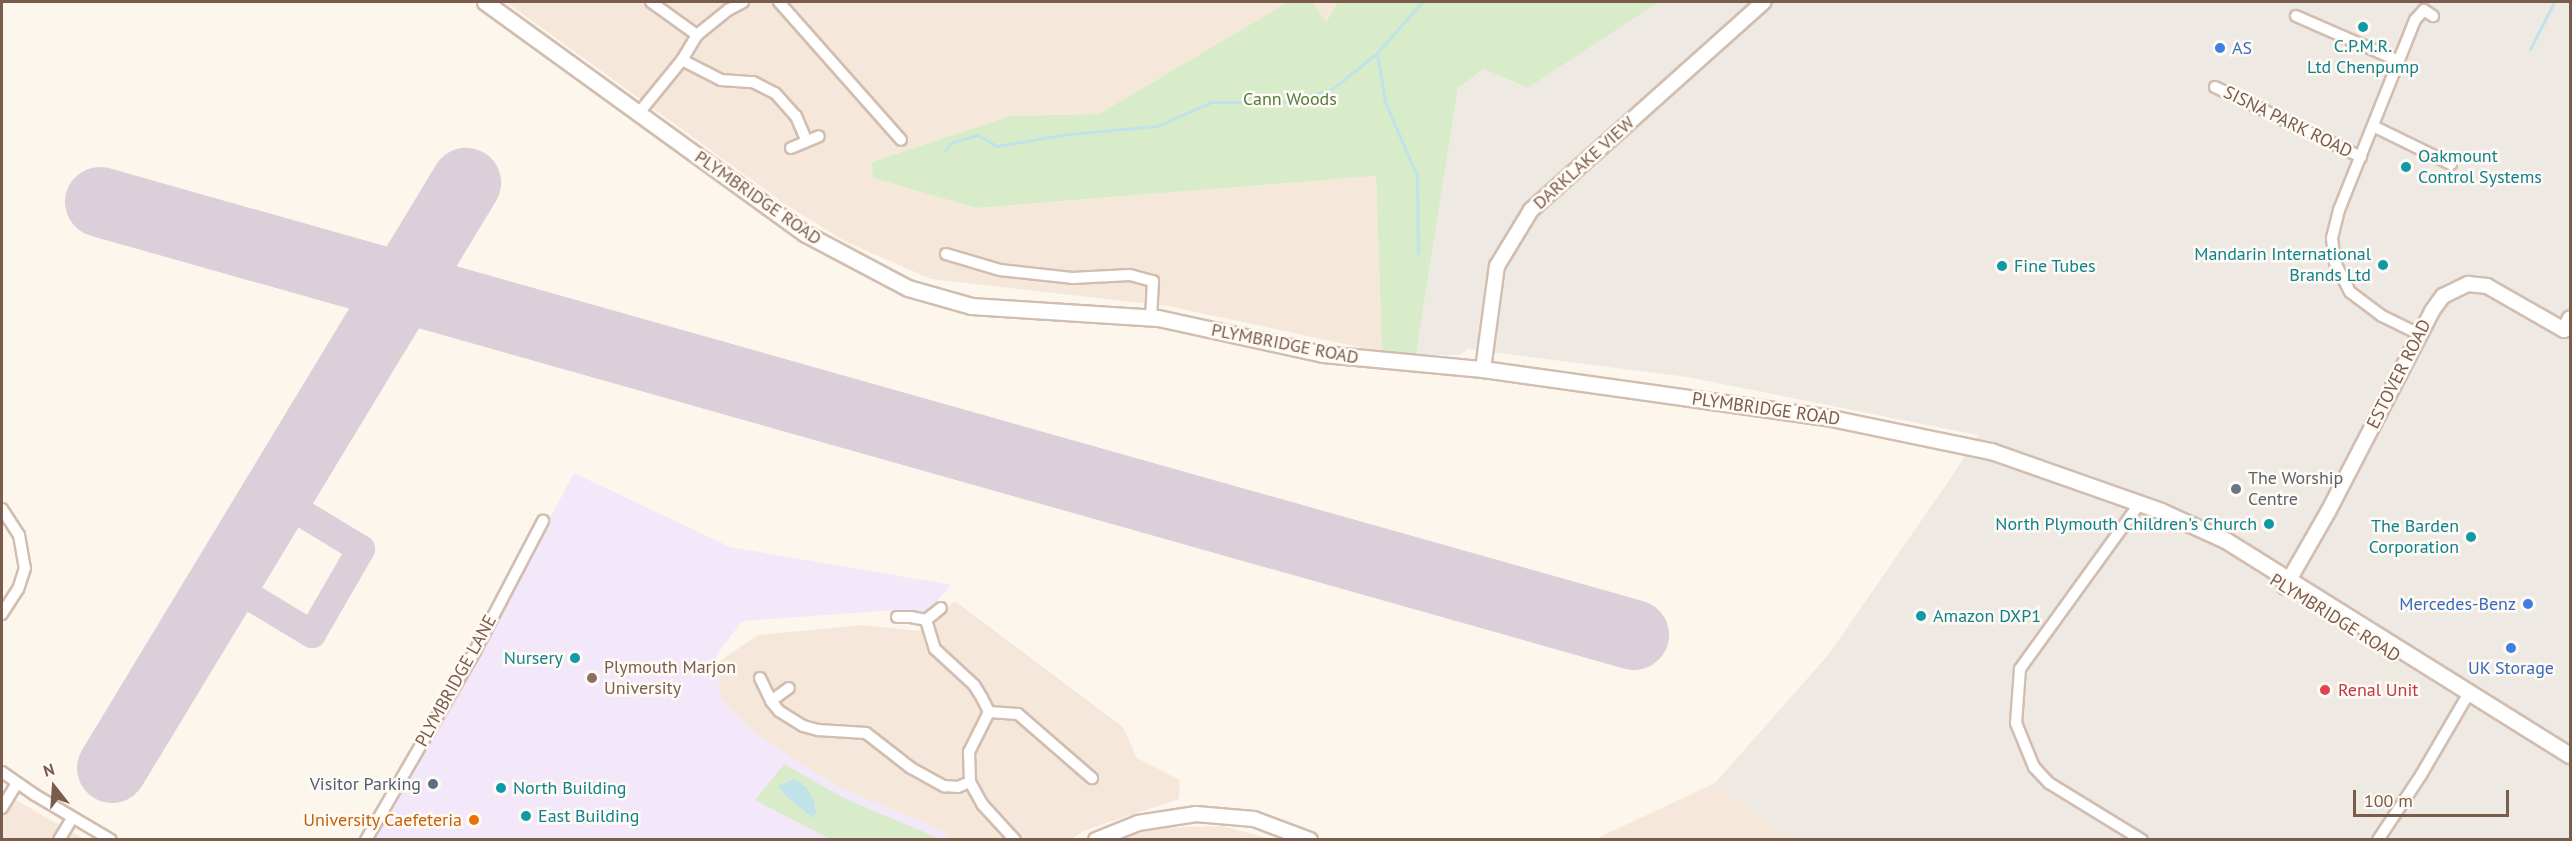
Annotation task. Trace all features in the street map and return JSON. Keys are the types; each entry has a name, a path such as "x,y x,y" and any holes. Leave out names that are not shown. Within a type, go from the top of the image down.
{"main road":[{"name":"PLYMBRIDGE ROAD","path":"485,2 806,234 908,288 971,306 1151,318 1323,354 1482,369 1849,421 1992,451 2161,511 2227,541 2288,583 2571,762"},
{"name":"PLYMBRIDGE ROAD","path":"2468,695 2571,755"}],"street":[{"path":"651,2 697,35"},
{"path":"638,114 682,60 697,35 728,10 743,2"},
{"path":"779,2 901,140"},
{"name":"DARKLAKE VIEW","path":"1482,369 1497,266 1531,210 1764,2"},
{"name":"SISNA PARK ROAD","path":"2419,334 2364,304 2350,292 2332,252 2334,225 2415,20 2424,10 2433,16"},
{"path":"2296,16 2398,61"},
{"path":"682,60 721,80 753,82 775,93 796,116 806,140"},
{"name":"SISNA PARK ROAD","path":"2215,87 2361,157"},
{"name":"SISNA PARK ROAD","path":"2373,126 2451,164"},
{"path":"791,148 819,136"},
{"path":"946,254 1000,270 1072,278 1130,275 1153,281 1151,318"},
{"name":"ESTOVER ROAD","path":"2288,583 2328,512 2419,334 2443,296 2468,284 2487,286 2568,327"},
{"path":"2140,503 2020,669 2016,723 2034,767 2049,783 2142,840"},
{"path":"2,509 19,535 24,559 22,580 2,614"},
{"name":"PLYMBRIDGE LANE","path":"366,840 475,651 543,521"},
{"path":"897,617 926,620 941,608"},
{"path":"926,620 935,649 974,685 989,712"},
{"path":"760,678 771,701 789,719 803,726 818,730 866,732 911,768 944,786 958,787 970,782"},
{"path":"771,701 789,688"},
{"path":"2379,840 2468,695"},
{"path":"989,712 1018,714 1073,768 1092,778"},
{"path":"989,712 969,752 970,782 982,804 1015,840"},
{"path":"2,772 72,818 111,840"},
{"path":"2,808 17,783"},
{"path":"1096,840 1138,822 1196,814 1254,819 1288,835 1310,840"},
{"path":"58,840 72,818"}],"shaded area":[{"path":"506,2 1288,2 1099,114 1010,116 871,162 873,178 976,208 1376,176 1382,352 1168,306 931,279 846,242 785,204"},
{"path":"1313,2 1338,2 1326,22"},
{"path":"1659,2 2570,2 2570,839 1790,839 1715,783 1829,654 1978,435 1687,377 1468,349 1460,355 1416,355 1458,88 1484,69 1528,88"},
{"name":"Plymouth Marjon University","path":"574,473 730,547 951,585 925,615 897,610 742,621 716,656 721,699 760,737 836,786 941,830 950,839 363,840 423,756"},
{"path":"955,601 1123,727 1137,758 1180,780 1179,799 1083,831 1072,839 950,839 941,830 836,786 760,737 721,699 717,663 758,635 864,625 918,631"},
{"path":"1715,783 1790,839 1593,840 1679,800"},
{"path":"2,792 84,839 2,839"},
{"path":"1222,826 1271,839 1123,839 1155,828"}],"green space":[{"name":"Cann Woods","path":"1288,2 1313,2 1326,22 1338,2 1659,2 1528,88 1484,69 1458,88 1416,355 1382,352 1376,176 976,208 873,178 871,162 1010,116 1099,114"},
{"path":"784,764 844,798 940,839 830,839 755,800"}],"water":[{"path":"794,779 807,788 814,801 816,813 813,818 786,796 778,786"}],"waterway":[{"path":"944,151 953,142 978,135 996,146 1068,134 1157,126 1212,102 1286,102 1332,89 1377,53 1422,2"},
{"path":"2530,49 2554,2"},
{"path":"1377,53 1385,102 1417,176 1418,253"}],"taxiway":[{"path":"224,581 312,634 361,549 275,497"}],"runway":[{"path":"112,768 466,183"},
{"path":"100,202 1634,635"}],"place":[{"name":"C.P.M.R. Ltd Chenpump","path":"2363,27"},
{"name":"AS","path":"2220,48"},
{"name":"Oakmount Control Systems","path":"2406,167"},
{"name":"Mandarin International Brands Ltd","path":"2383,265"},
{"name":"Fine Tubes","path":"2002,266"},
{"name":"The Worship Centre","path":"2236,489"},
{"name":"North Plymouth Children's Church","path":"2269,524"},
{"name":"The Barden Corporation","path":"2471,537"},
{"name":"Mercedes-Benz","path":"2528,604"},
{"name":"Amazon DXP1","path":"1921,616"},
{"name":"UK Storage","path":"2511,648"},
{"name":"Nursery","path":"575,658"},
{"name":"Plymouth Marjon University","path":"592,678"},
{"name":"Renal Unit","path":"2325,690"},
{"name":"Visitor Parking","path":"433,784"},
{"name":"North Building","path":"501,788"},
{"name":"East Building","path":"526,816"},
{"name":"University Caefeteria","path":"474,820"}]}
